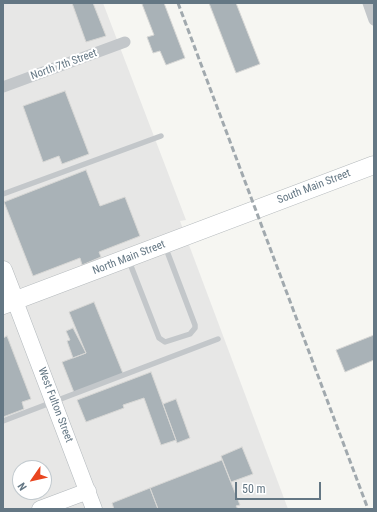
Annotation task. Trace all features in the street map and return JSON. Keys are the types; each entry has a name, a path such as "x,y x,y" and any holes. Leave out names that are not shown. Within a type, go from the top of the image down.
{"main road":[{"name":"South Main Street","path":"255,210 374,165"},
{"name":"North Main Street","path":"9,303 255,210"},
{"path":"3,270 9,303"}],"street":[{"path":"368,3 374,20"},
{"name":"North 7th Street","path":"3,87 126,42"},
{"name":"West Fulton Street","path":"9,303 54,402 94,509"},
{"path":"40,509 88,491"}],"lane":[{"path":"3,194 161,136"},
{"path":"128,258 159,338 165,342 190,334 195,328 195,325 164,245"},
{"path":"3,421 218,339"}],"shaded area":[{"path":"3,3 103,3 186,220 180,221 288,509 3,509"}],"building":[{"path":"72,3 93,3 106,36 86,42"},
{"path":"164,3 185,58 166,65 160,51 153,53 147,37 154,35 142,4"},
{"path":"209,3 236,3 260,64 236,73"},
{"path":"65,91 89,154 62,164 59,156 43,162 23,106"},
{"path":"86,170 100,206 125,197 140,236 99,252 101,257 82,265 80,258 33,276 4,202"},
{"path":"94,302 124,376 75,395 62,362 86,353 69,312"},
{"path":"73,328 86,353 73,358 67,341 70,340 66,331"},
{"path":"374,335 374,360 345,372 336,350"},
{"path":"7,336 31,399 22,402 24,409 3,417 3,338"},
{"path":"151,372 176,440 161,445 144,398 123,405 124,408 86,422 77,400"},
{"path":"176,399 190,438 177,443 163,404"},
{"path":"242,447 253,474 231,482 221,456"},
{"path":"222,460 240,505 236,506 238,509 158,509 150,488"},
{"path":"150,488 158,509 114,509 112,503"}],"railway":[{"path":"178,3 368,509"}]}
